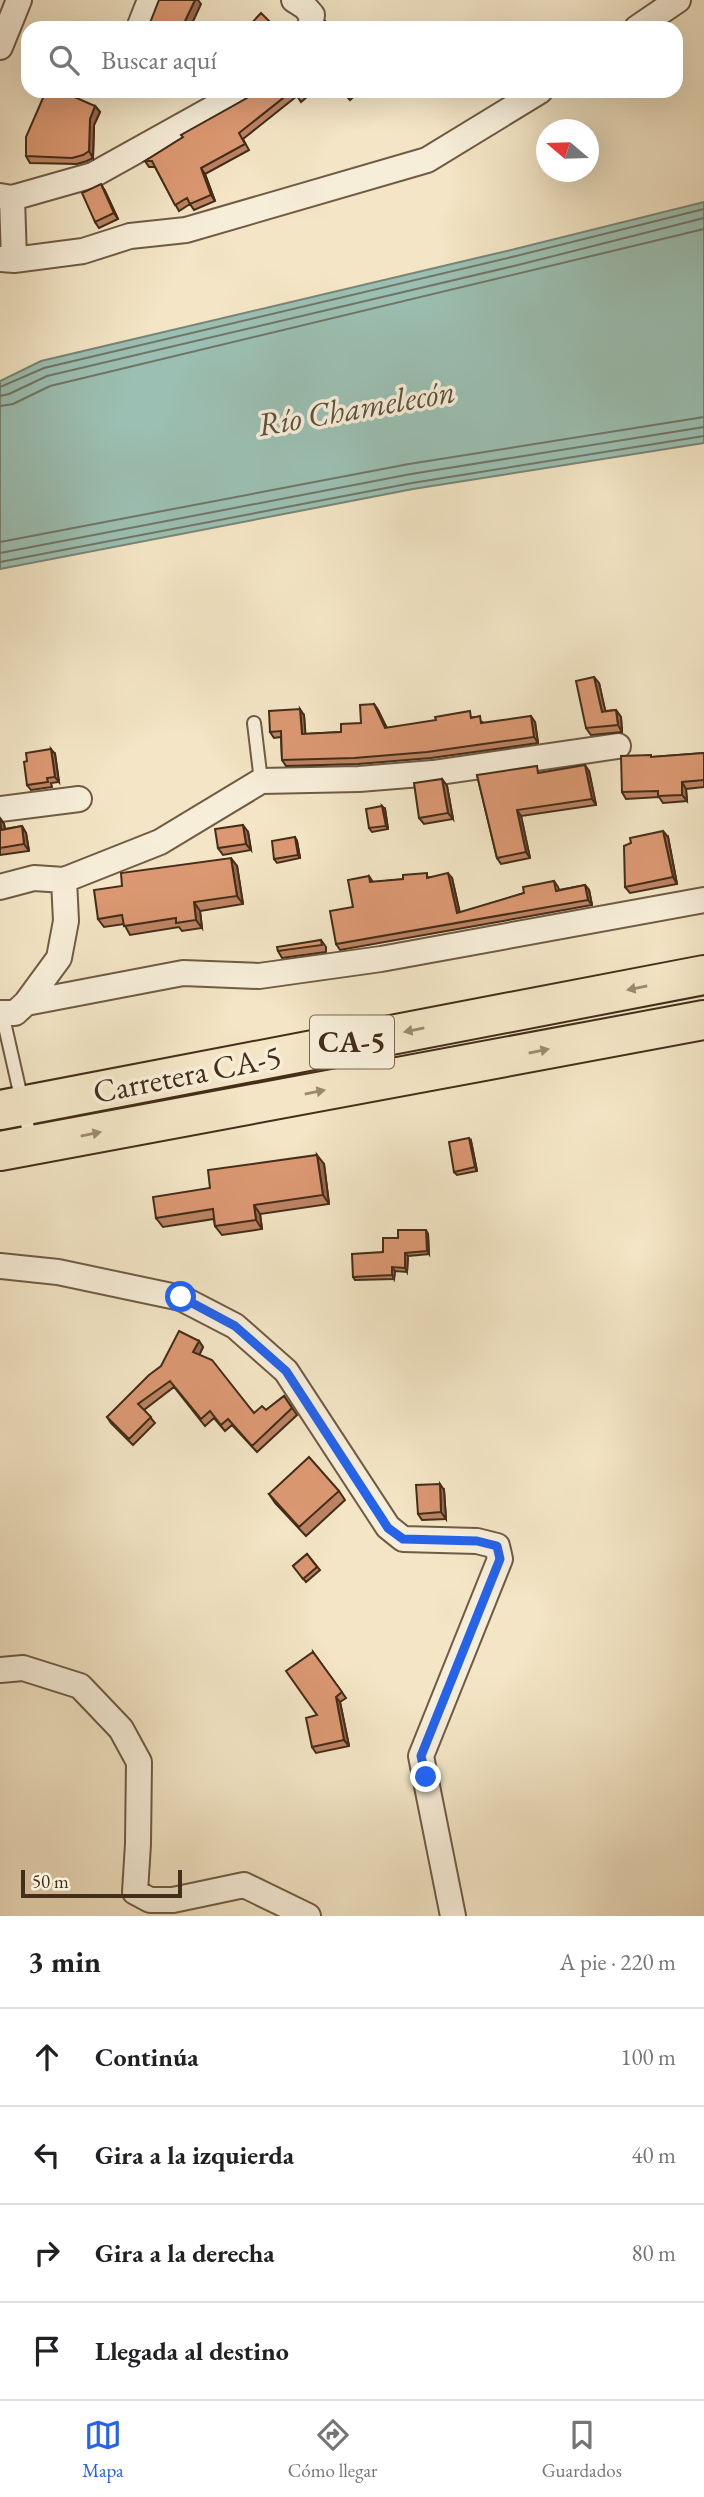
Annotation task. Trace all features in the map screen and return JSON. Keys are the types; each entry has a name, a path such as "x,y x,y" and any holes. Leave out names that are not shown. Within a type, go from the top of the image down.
{"highway":[{"name":"Carretera CA-5","path":"12,1108 704,975"},
{"name":"Carretera CA-5","path":"16,1148 704,1020"}],"street":[{"path":"0,47 19,0"},
{"path":"142,21 150,0"},
{"path":"294,0 312,15 311,21"},
{"path":"647,21 678,0"},
{"path":"231,98 93,174 6,197 7,259 83,251 130,236 186,230 426,160 528,98"},
{"path":"0,887 34,878 64,880 160,842 261,781 359,779 433,773 618,746"},
{"path":"0,808 79,799"},
{"path":"1,1013 15,1013 26,1003 59,958 66,922 64,880"},
{"path":"26,1003 183,973 259,976 380,959 704,900"},
{"path":"0,1266 58,1272 181,1297 235,1326 286,1371 388,1528 403,1539 477,1541 497,1546 500,1559 421,1756 453,1916"},
{"path":"0,1670 23,1668 80,1686 121,1729 139,1762 135,1892 150,1900 173,1900 244,1885 308,1916"}],"lane":[{"path":"254,723 261,781"},
{"path":"1,1013 16,1148"}],"water":[{"name":"Río Chamelecón","path":"704,202 704,443 413,489 0,569 0,381 41,361"}],"building":[{"path":"159,0 195,0 185,21 151,21"},
{"path":"261,13 269,21 254,21"},
{"path":"43,98 77,98 95,106 90,119 89,151 83,155 72,158 26,156 26,137"},
{"path":"247,98 283,98 239,133 245,144 201,168 211,195 190,204 187,198 175,205 152,161 145,161 183,137 181,135"},
{"path":"101,184 114,213 95,222 82,193"},
{"path":"594,677 602,712 616,710 618,725 586,728 576,681"},
{"path":"374,704 385,728 436,720 435,717 470,711 471,718 480,716 481,723 531,716 534,737 427,752 282,760 281,731 270,732 269,711 300,709 302,734 341,732 341,724 361,723 360,705"},
{"path":"51,749 55,777 47,778 48,782 27,785 24,762 27,761 26,753"},
{"path":"704,753 704,780 682,782 682,795 658,796 658,791 622,792 621,756"},
{"path":"585,765 592,799 517,810 526,852 497,858 477,775 537,766 538,773"},
{"path":"442,779 448,813 419,818 414,783"},
{"path":"382,806 386,826 369,828 366,809"},
{"path":"0,822 1,830 22,826 24,844 0,848"},
{"path":"243,825 246,844 218,848 215,829"},
{"path":"663,831 673,877 625,887 624,846 631,843 630,838"},
{"path":"295,837 298,855 274,859 272,841"},
{"path":"231,858 237,896 194,902 196,920 176,923 176,918 124,926 122,915 98,919 94,890 122,886 121,873"},
{"path":"427,873 427,878 448,873 457,913 524,893 523,887 554,881 556,891 585,885 588,900 336,944 330,911 353,907 348,880 369,876 370,882 403,879 403,875"},
{"path":"321,940 322,945 278,951 277,947"},
{"path":"469,1138 475,1167 454,1172 449,1142"},
{"path":"317,1155 323,1195 254,1205 256,1220 215,1226 213,1209 156,1218 153,1197 210,1188 208,1170"},
{"path":"398,1230 426,1230 427,1251 405,1253 405,1268 392,1267 392,1275 353,1277 352,1254 383,1252 383,1238 398,1238"},
{"path":"179,1331 199,1341 193,1352 212,1360 254,1413 262,1406 266,1410 284,1396 292,1408 252,1446 228,1419 221,1425 210,1411 201,1419 170,1381 138,1404 151,1417 129,1439 107,1417 161,1366"},
{"path":"309,1457 339,1491 299,1527 269,1494"},
{"path":"440,1484 441,1512 418,1514 416,1485"},
{"path":"307,1554 317,1567 303,1579 293,1566"},
{"path":"313,1652 342,1692 336,1697 344,1740 312,1747 306,1718 317,1715 286,1671"}],"route":[{"path":"181,1297 235,1326 286,1371 388,1528 403,1539 477,1541 497,1546 500,1559 428,1733 421,1756 426,1777"}]}
